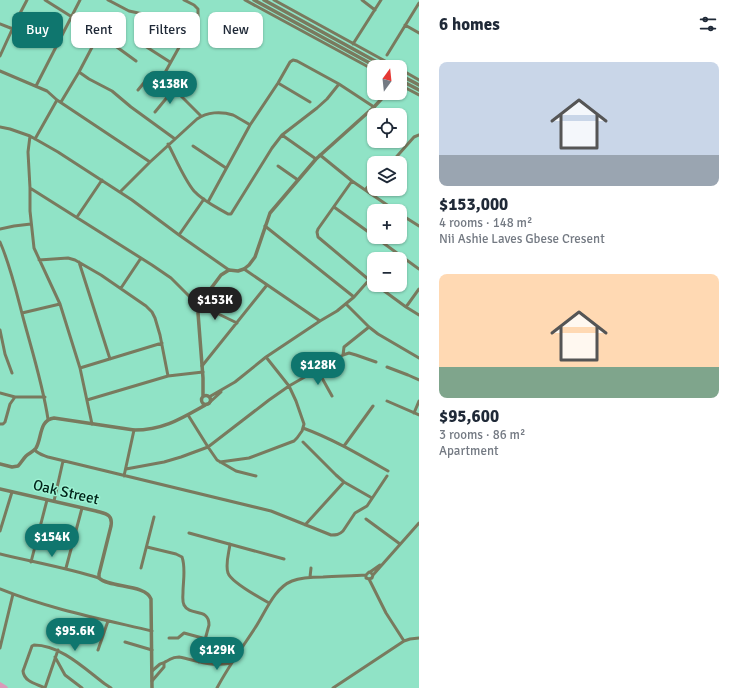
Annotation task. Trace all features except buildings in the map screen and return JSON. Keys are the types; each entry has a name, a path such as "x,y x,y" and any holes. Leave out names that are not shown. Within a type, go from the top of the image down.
{"street":[{"path":"21,12 27,0"},
{"path":"36,86 71,16 44,0"},
{"path":"73,12 80,0"},
{"path":"108,0 134,12"},
{"path":"184,0 198,8 198,12"},
{"path":"245,0 367,66"},
{"path":"254,0 367,62"},
{"path":"264,0 373,60"},
{"path":"274,0 383,60"},
{"path":"362,0 375,10"},
{"path":"353,44 381,0"},
{"path":"387,55 419,2"},
{"path":"0,24 12,29"},
{"path":"405,24 419,33"},
{"path":"0,56 12,31"},
{"path":"60,102 80,72 92,48"},
{"path":"118,48 136,61"},
{"path":"148,48 170,62"},
{"path":"162,78 178,48"},
{"path":"208,202 250,125 290,62 293,60 339,84 374,107"},
{"path":"0,71 47,91 56,100 150,162"},
{"path":"80,72 88,79 112,91 131,107 175,138"},
{"path":"138,90 154,72 202,116"},
{"path":"407,73 419,80"},
{"path":"407,80 419,85"},
{"path":"407,82 419,90"},
{"path":"278,83 310,102"},
{"path":"168,144 187,181 194,191 208,202 228,214 231,214 272,148 282,135 317,108 327,99 339,84"},
{"path":"155,112 174,89"},
{"path":"407,89 419,95"},
{"path":"35,139 56,100"},
{"path":"0,127 21,132 58,152 132,200 229,270 238,271 244,270 253,260 270,213 316,159 380,100"},
{"path":"120,192 168,144 196,119 214,112 223,113 234,115 250,125"},
{"path":"282,135 316,159"},
{"path":"397,156 414,137 419,135"},
{"path":"30,136 28,152 30,211 34,248 60,304 80,368 92,424"},
{"path":"193,146 226,168"},
{"path":"320,155 352,181 386,204"},
{"path":"278,166 298,180"},
{"path":"77,217 102,180"},
{"path":"352,181 317,232 318,237 367,278"},
{"path":"30,188 171,278 200,305 237,323"},
{"path":"179,235 204,199"},
{"path":"334,207 367,231"},
{"path":"407,218 419,226"},
{"path":"0,229 31,224"},
{"path":"265,226 354,297"},
{"path":"0,242 8,263 45,397 48,419"},
{"path":"385,244 419,269"},
{"path":"39,260 68,258 80,262 146,306 155,318 162,343 168,376"},
{"path":"121,288 141,258"},
{"path":"80,262 110,359"},
{"path":"208,403 210,401 206,396 204,385 198,313 200,305 207,293 218,279 229,270"},
{"path":"244,270 320,321"},
{"path":"189,414 202,402 201,399 235,382 266,357 337,311 354,297 367,282"},
{"path":"202,366 267,285"},
{"path":"406,307 419,289"},
{"path":"386,292 419,315"},
{"path":"22,313 60,304"},
{"path":"346,304 378,334 419,358"},
{"path":"343,355 344,346 369,327"},
{"path":"0,330 5,354 12,372"},
{"path":"80,368 162,343"},
{"path":"126,469 164,462 208,447 289,386 343,355 349,353 376,362"},
{"path":"0,355 5,354"},
{"path":"220,462 249,458 294,441 302,431 304,424 289,386 266,357"},
{"path":"387,367 419,380"},
{"path":"317,369 332,396"},
{"path":"87,400 168,376 203,372"},
{"path":"0,464 12,467 18,466 25,456 34,450 38,443 44,424 48,419 54,418 134,430 154,429 175,422 189,414 208,403 225,388"},
{"path":"0,393 14,397 45,397"},
{"path":"0,424 5,422 10,404 14,397"},
{"path":"387,401 419,416"},
{"path":"414,413 419,401"},
{"path":"202,402 204,404 208,403"},
{"path":"344,446 373,406"},
{"path":"189,414 208,447 220,462 236,471 256,476"},
{"path":"303,428 326,437 388,470"},
{"path":"124,476 134,430"},
{"path":"302,442 344,482 372,498"},
{"path":"34,450 41,455 63,461 271,511 331,535 340,534 355,513 367,506 387,476"},
{"path":"54,502 63,461"},
{"path":"305,525 344,482"},
{"name":"Oak Street","path":"0,489 108,515 112,519 99,578"},
{"path":"0,531 12,492"},
{"path":"31,562 47,500"},
{"path":"66,568 82,508"},
{"path":"141,568 154,517"},
{"path":"366,519 400,544"},
{"path":"217,688 225,672 278,591 288,583 297,579 310,577 369,576 385,561 419,523"},
{"path":"189,533 284,559"},
{"path":"230,544 227,566 230,576 240,585 269,603"},
{"path":"147,547 176,554 182,557 184,566 184,605 189,610 202,613 208,617 209,621 206,639 199,662"},
{"path":"0,554 31,562 66,568 99,578 103,581 148,594 151,599 152,688"},
{"path":"310,577 311,568"},
{"path":"369,576 386,613 404,641"},
{"path":"0,589 64,610 152,631"},
{"path":"0,648 12,594"},
{"path":"98,650 108,621"},
{"path":"169,638 178,638 184,633 206,639"},
{"path":"333,688 404,641 410,638 419,638"},
{"path":"125,642 152,650"},
{"path":"58,650 45,688 26,679 23,671 32,646 37,645 58,650 111,688"},
{"path":"152,671 169,659 179,656 210,665 223,665 231,663"},
{"path":"55,658 65,675 82,688"},
{"path":"152,682 164,667 164,663"},
{"path":"223,665 225,672"}],"waterway":[{"path":"0,685 5,688"}]}
